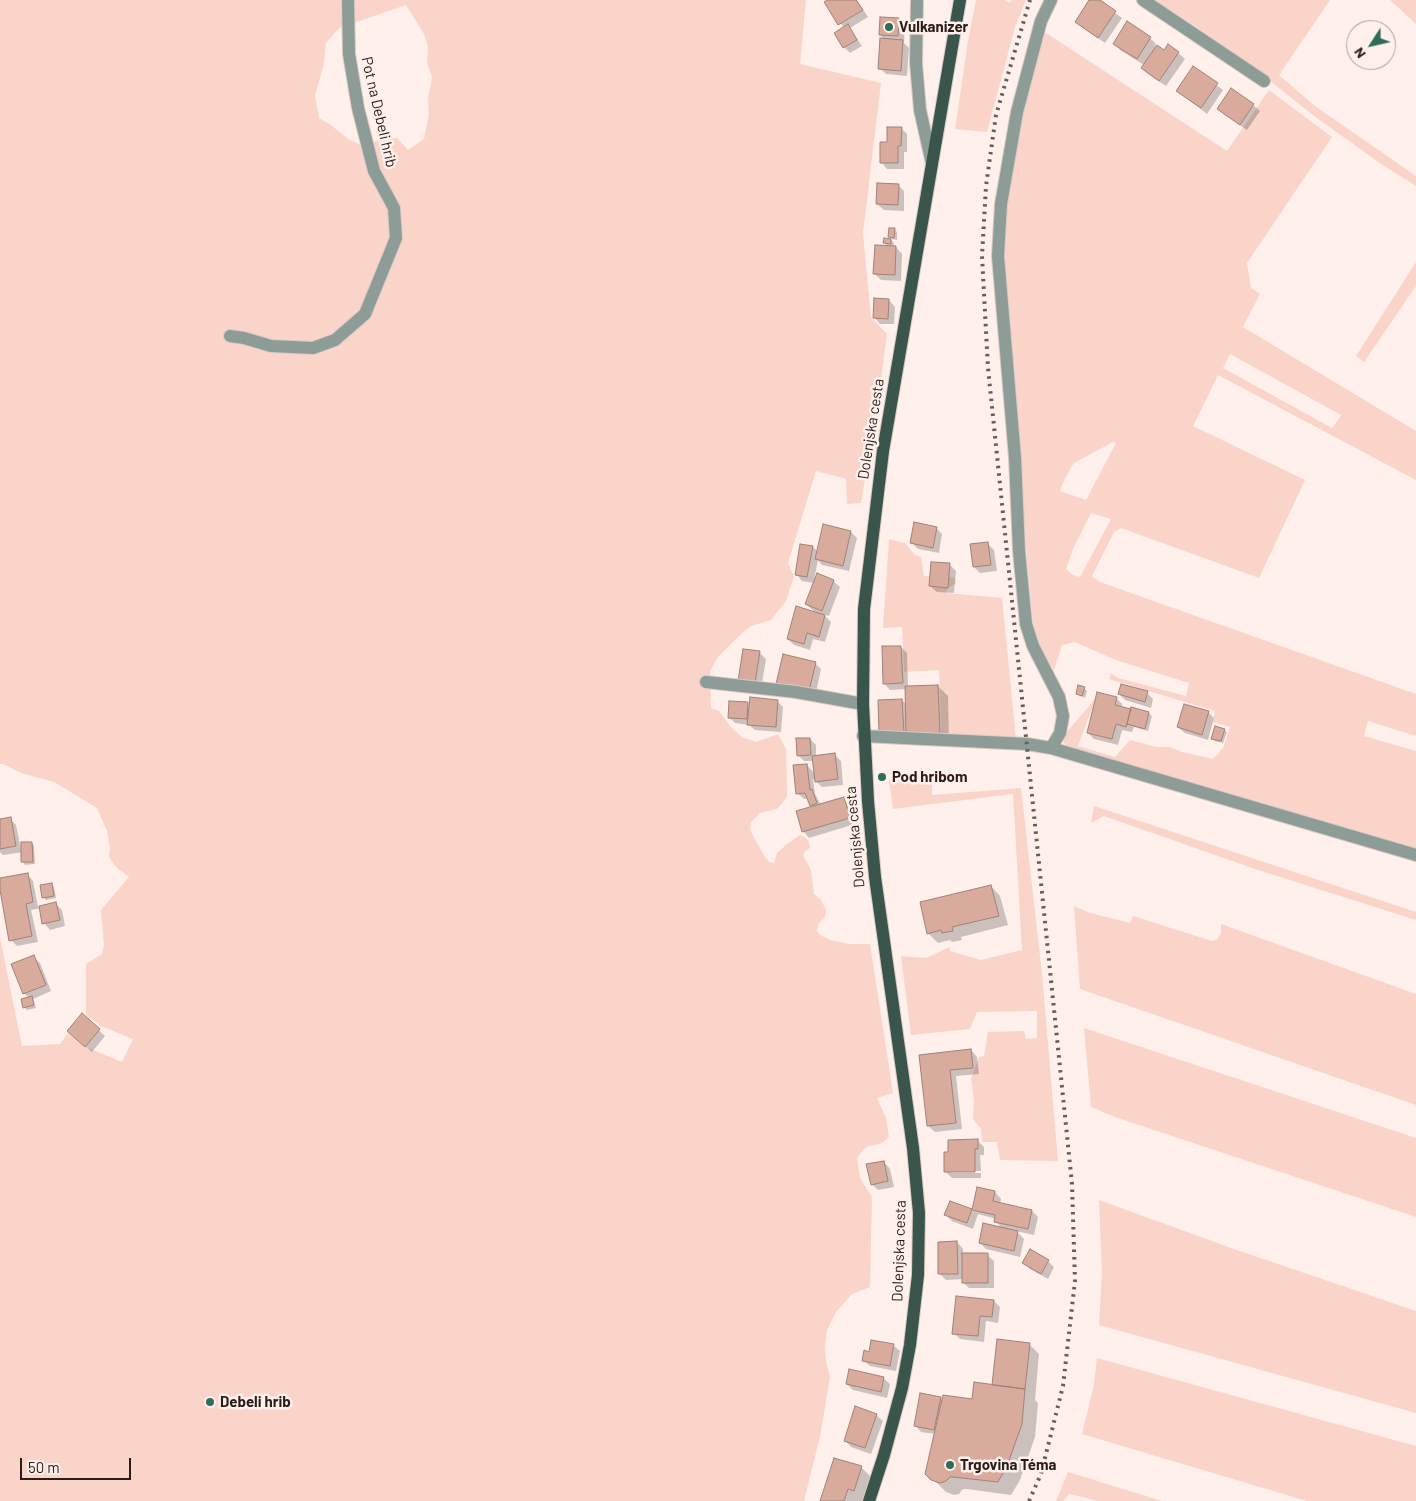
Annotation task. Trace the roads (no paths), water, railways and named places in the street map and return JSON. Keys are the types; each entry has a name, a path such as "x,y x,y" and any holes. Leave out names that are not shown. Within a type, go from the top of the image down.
{"main road":[{"name":"Dolenjska cesta","path":"869,1501 884,1455 902,1388 908,1354 918,1275 919,1213 910,1128 875,877 863,736 864,608 879,478 960,0"}],"street":[{"name":"Pot na Debeli hrib","path":"230,336 271,346 313,348 335,340 365,314 396,238 394,208 374,171 358,108 348,54 348,0"},
{"name":"Dolenjska cesta","path":"917,0 917,72 920,110 932,166"},
{"path":"1051,0 1041,21 1017,112 1001,204 998,256 1015,458 1019,552 1026,624 1033,646 1059,697 1063,716 1060,733 1051,748"},
{"path":"1143,0 1264,81"},
{"path":"706,682 796,692 862,704"},
{"path":"863,736 1027,744 1051,748 1416,854"}],"railway":[{"path":"1029,1501 1041,1474 1063,1386 1075,1281 1072,1184 988,368 982,256 986,186 996,115 1030,0"}],"place":[{"name":"Vulkanizer","path":"889,27"},
{"name":"Pod hribom","path":"882,777"},
{"name":"Debeli hrib","path":"210,1402"},
{"name":"Trgovina Téma","path":"950,1465"}]}
